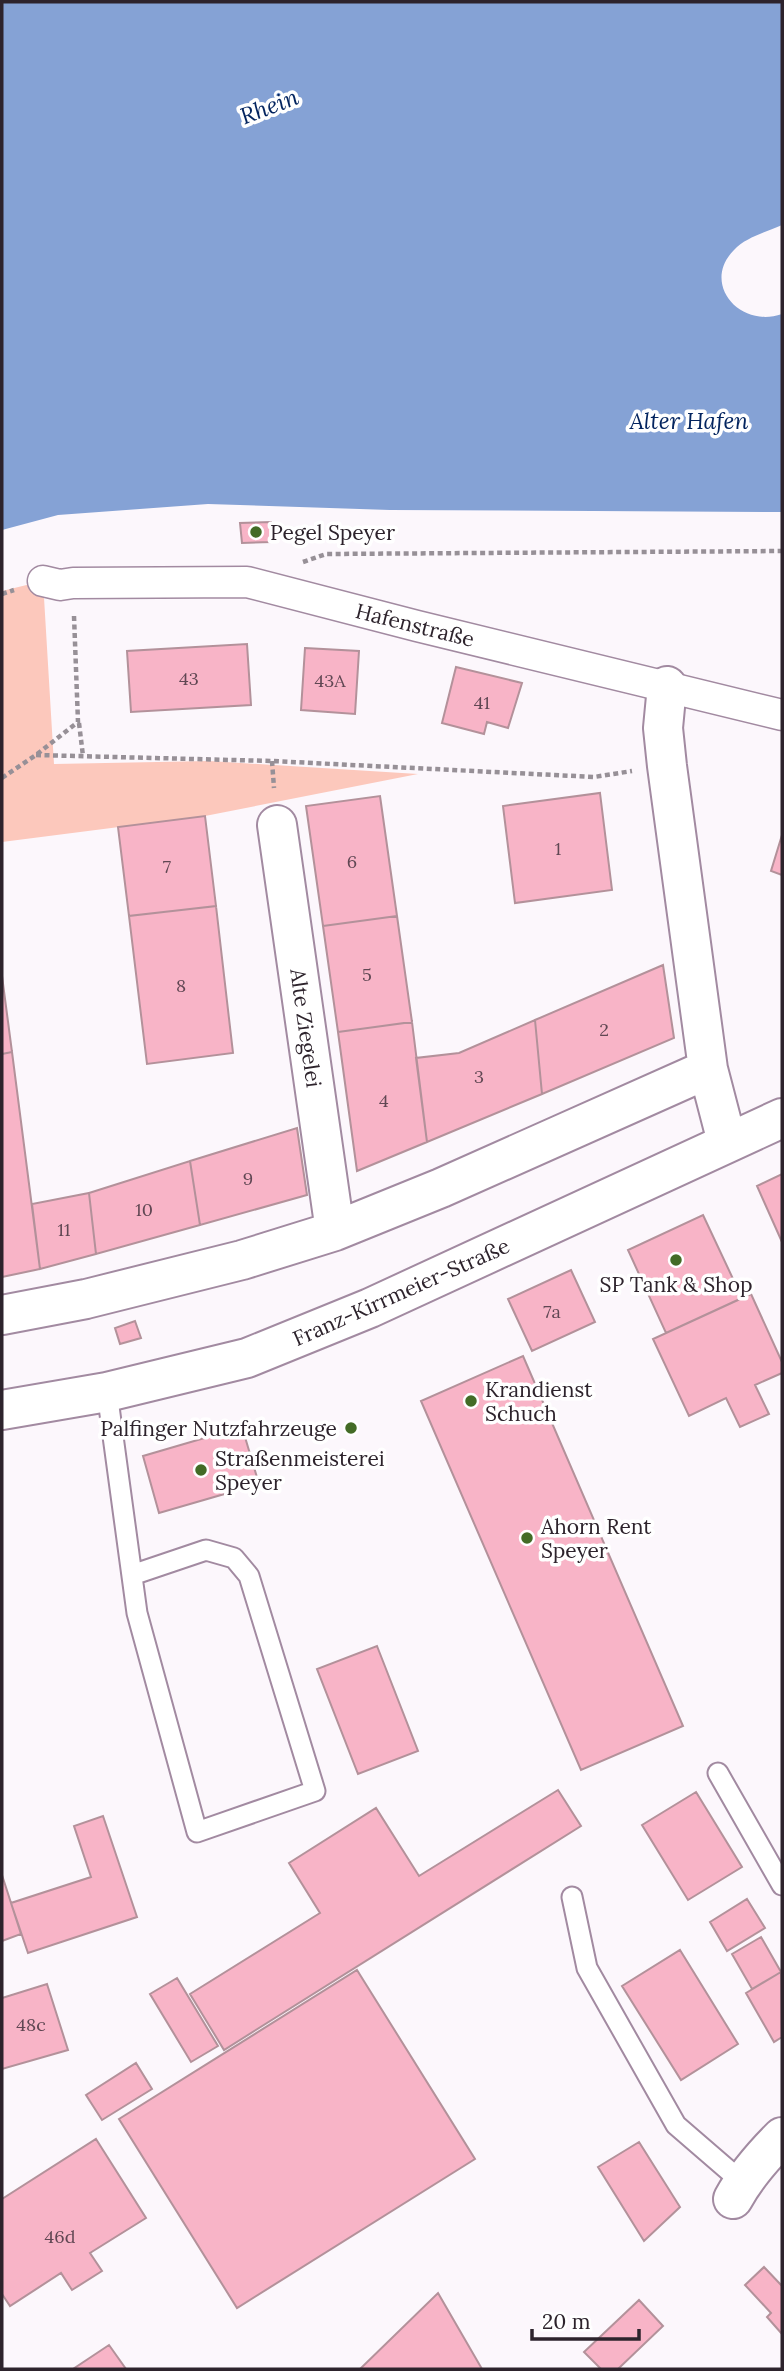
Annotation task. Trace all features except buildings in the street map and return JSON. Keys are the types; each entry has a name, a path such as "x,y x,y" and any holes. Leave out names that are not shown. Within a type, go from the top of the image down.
{"street":[{"name":"Hafenstraße","path":"43,581 60,585 247,582 782,715"},
{"path":"667,686 663,728 667,765 708,1069 727,1142"},
{"name":"Alte Ziegelei","path":"277,825 335,1231"},
{"path":"2,1315 86,1299 242,1260 335,1231 441,1188 708,1069"},
{"name":"Franz-Kirrmeier-Straße","path":"2,1410 107,1392 247,1358 329,1326 782,1118"},
{"path":"738,2190 764,2154 782,2137"}],"lane":[{"path":"107,1392 137,1613 197,1832 315,1791 249,1576 233,1558 206,1550 132,1575"},
{"path":"718,1773 782,1885"},
{"path":"572,1897 587,1968 676,2125 738,2190"}],"path":[{"path":"247,582 327,554 782,551"},
{"path":"73,583 78,722 83,756"},
{"path":"2,778 78,722"},
{"path":"36,755 272,761 594,777 667,765"}],"shaded area":[{"path":"43,581 54,764 209,761 418,774 205,816 2,842 2,591"}],"water":[{"path":"2,2 782,2 782,225 739,245 725,263 722,276 723,289 739,309 766,317 782,314 782,512 390,510 208,504 58,515 2,530"}],"place":[{"name":"Pegel Speyer","path":"256,532"},
{"name":"SP Tank & Shop","path":"676,1260"},
{"name":"Krandienst Schuch","path":"471,1401"},
{"name":"Palfinger Nutzfahrzeuge","path":"351,1428"},
{"name":"Straßenmeisterei Speyer","path":"201,1470"},
{"name":"Ahorn Rent Speyer","path":"527,1538"}],"water label":[{"name":"Rhein","path":"269,106"},
{"name":"Alter Hafen","path":"689,420"}]}
